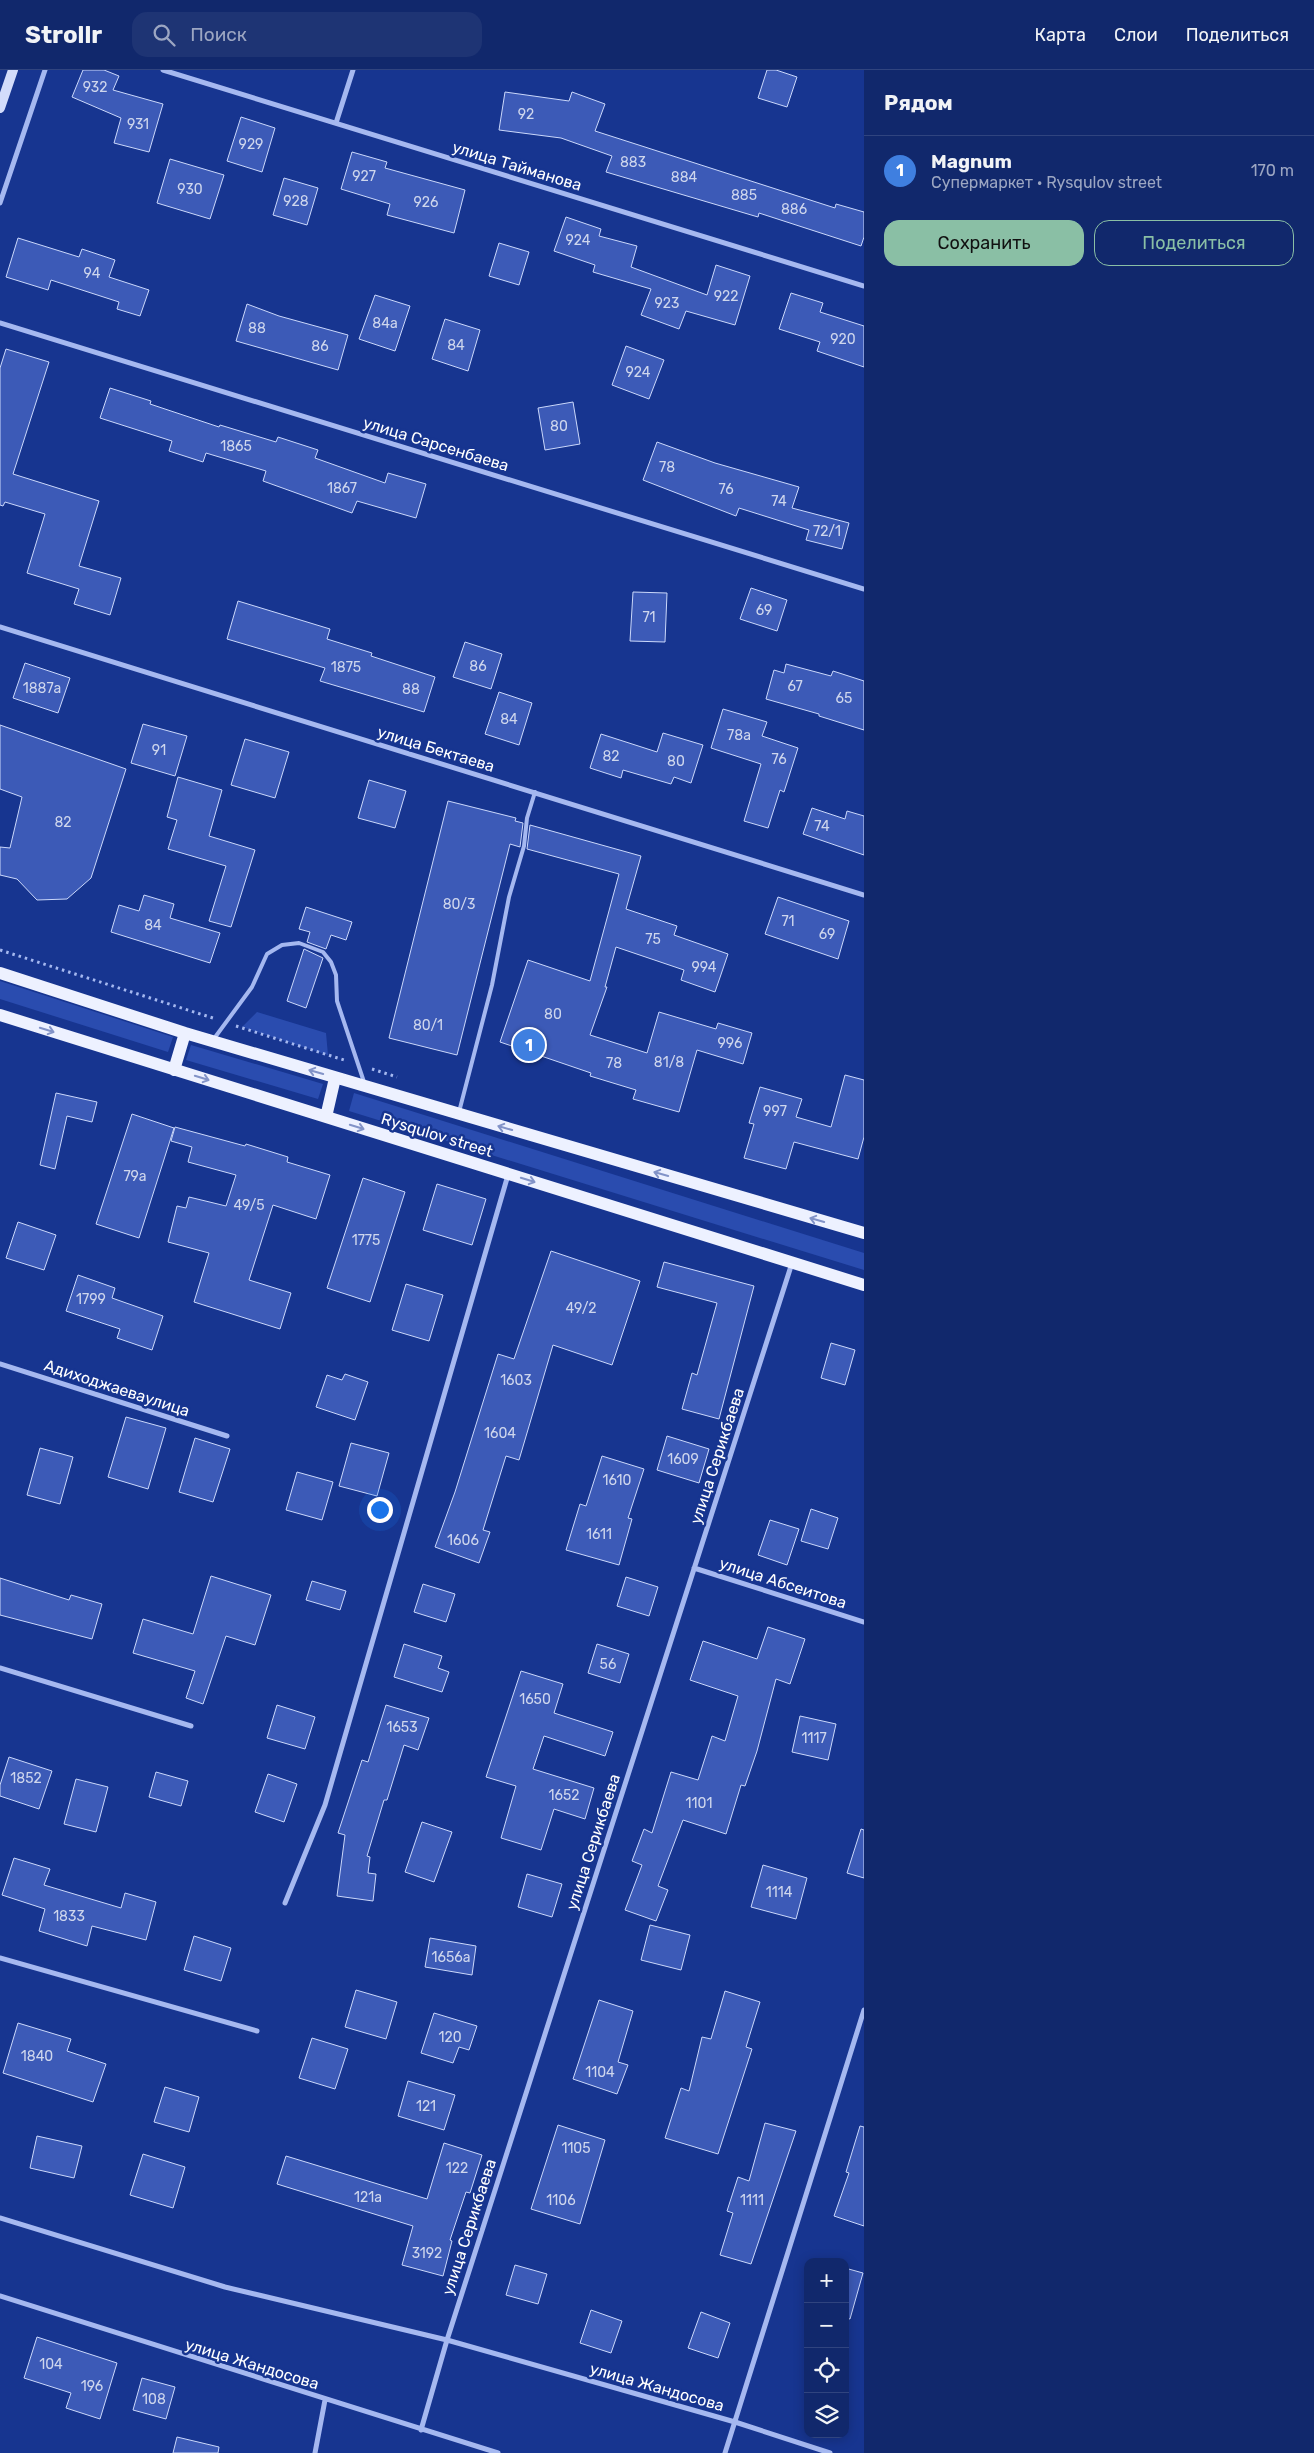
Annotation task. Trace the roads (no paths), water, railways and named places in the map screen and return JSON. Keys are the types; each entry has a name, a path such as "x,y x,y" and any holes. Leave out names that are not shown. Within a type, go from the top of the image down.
{"main road":[{"path":"0,108 13,70"},
{"name":"Rysqulov street","path":"0,973 185,1033 864,1233"},
{"name":"Rysqulov street","path":"0,1015 864,1285"},
{"path":"174,1070 185,1033"},
{"path":"326,1117 335,1078"}],"street":[{"path":"0,202 45,70"},
{"name":"улица Тайманова","path":"163,70 864,286"},
{"path":"336,123 353,70"},
{"name":"улица Сарсенбаева","path":"0,323 864,589"},
{"name":"улица Бектаева","path":"0,628 864,895"},
{"path":"285,1903 325,1805 508,1174"},
{"name":"улица Серикбаева","path":"421,2430 447,2340 792,1263"},
{"name":"Адиходжаеваулица","path":"0,1364 227,1436"},
{"name":"улица Абсеитова","path":"694,1568 864,1622"},
{"path":"0,1668 191,1726"},
{"path":"0,1958 257,2031"},
{"path":"726,2453 864,2010"},
{"name":"улица Жандосова","path":"0,2218 225,2287 447,2340 735,2422 830,2453"},
{"name":"улица Жандосова","path":"0,2296 498,2453"},
{"path":"315,2453 325,2400"}],"lane":[{"path":"458,1114 492,985 509,897 524,846 527,818 535,792"},
{"path":"212,1041 252,987 267,954 282,945 299,943 323,952 331,962 336,975 338,1001 366,1087"}],"place":[{"name":"Magnum","path":"529,1045"}]}
